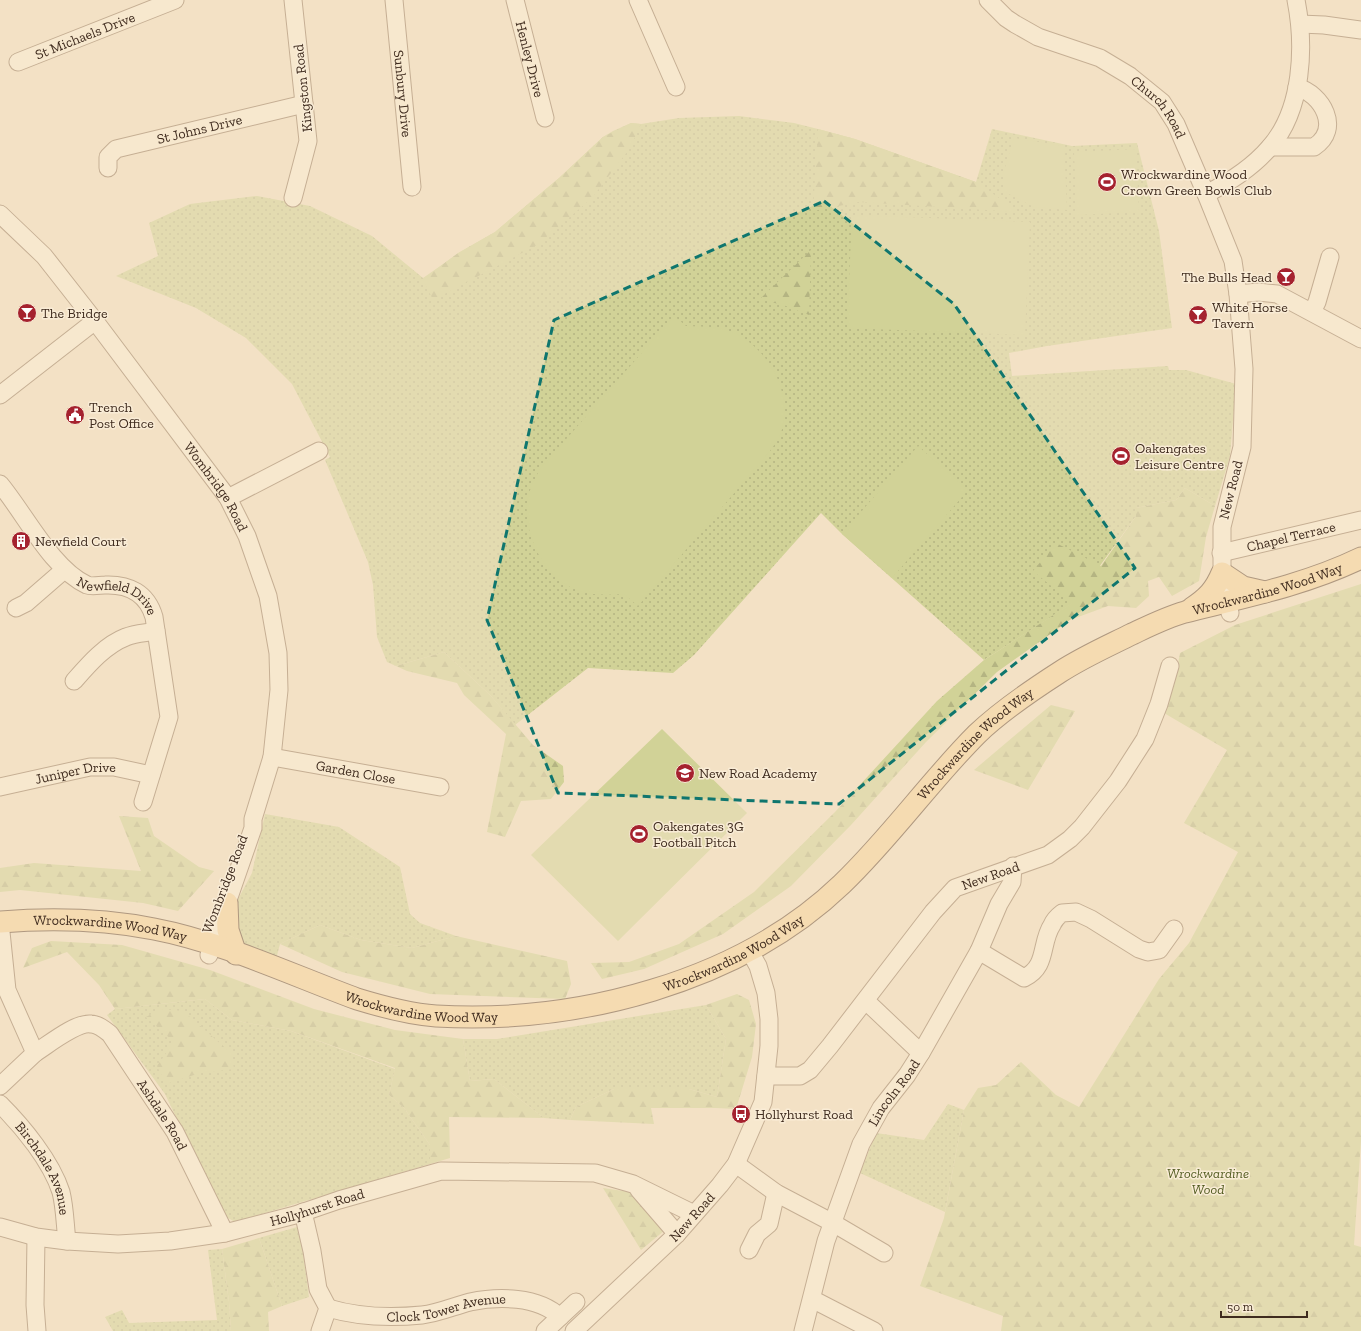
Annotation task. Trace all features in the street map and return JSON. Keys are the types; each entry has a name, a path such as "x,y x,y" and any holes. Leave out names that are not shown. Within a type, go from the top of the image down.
{"main road":[{"name":"Wrockwardine Wood Way","path":"206,948 236,954 357,999 381,1006 434,1016 479,1016 541,1013 591,1005 664,986 729,961 776,946 819,917 884,851 936,788 968,753 1013,713 1036,696 1084,665 1127,645 1229,608 1266,592 1319,576 1361,558"},
{"path":"1222,563 1243,587 1266,592"},
{"path":"1184,612 1211,594 1216,587 1222,563"},
{"name":"Wrockwardine Wood Way","path":"0,929 39,919 128,925 154,929 206,948 340,1004 403,1019 462,1026 535,1023 593,1015 642,1002 702,982 752,954 771,938 818,906 875,850 935,780 974,738 1007,709 1064,669 1158,622 1184,612 1229,608 1318,587 1361,570"},
{"path":"227,903 228,930 236,954"}],"street":[{"name":"St Michaels Drive","path":"18,62 175,0"},
{"name":"Kingston Road","path":"293,198 308,141 294,0"},
{"name":"Sunbury Drive","path":"394,0 412,187"},
{"name":"Henley Drive","path":"515,0 545,118"},
{"path":"638,0 676,87"},
{"name":"Church Road","path":"988,0 1006,18 1015,24 1038,36 1100,58 1130,76 1162,102 1176,124 1233,261 1238,294"},
{"path":"1206,194 1234,180 1270,147 1280,132 1291,109 1297,87 1300,22 1296,0"},
{"path":"1300,22 1361,30"},
{"path":"1270,147 1314,147 1326,137 1328,121 1322,108 1315,97 1307,90 1297,87"},
{"name":"St Johns Drive","path":"108,168 108,157 116,149 304,104"},
{"name":"Wombridge Road","path":"0,214 44,256 95,321 228,498 247,536 268,596 278,652 279,690 272,757 253,819 253,828 227,903 206,948"},
{"path":"1312,312 1317,302 1330,257"},
{"path":"1238,294 1258,292 1277,294 1361,340"},
{"name":"New Road","path":"1229,608 1222,563 1224,516 1242,447 1244,369 1238,294"},
{"path":"0,394 95,321"},
{"path":"228,498 319,451"},
{"name":"Newfield Drive","path":"0,484 64,570 88,586 114,585 133,588 151,606 169,717 143,802"},
{"name":"Chapel Terrace","path":"1222,563 1361,520"},
{"name":"Newfield Drive","path":"16,608 26,603 64,570"},
{"name":"Newfield Drive","path":"74,681 91,662 120,640 126,637 156,631"},
{"name":"New Road","path":"766,1076 800,1076 810,1070 866,1001 933,912 955,888 1054,852 1070,839 1100,807 1145,739 1160,704 1170,666"},
{"name":"Garden Close","path":"272,757 440,787"},
{"name":"Juniper Drive","path":"0,787 90,767 114,767 151,775"},
{"name":"Wombridge Road","path":"206,948 246,826 253,819"},
{"name":"Lincoln Road","path":"803,1331 812,1299 820,1259 861,1144 872,1123 921,1053 979,951 999,904 1012,882 1013,866"},
{"path":"979,951 1024,978 1034,974 1040,963 1051,925 1062,913 1076,912 1091,919 1139,949 1148,952 1159,950 1174,930"},
{"path":"0,929 7,990 35,1053 0,1086"},
{"name":"New Road","path":"574,1331 677,1234 720,1185 736,1164 763,1102 769,1046 768,1004 758,966 752,954"},
{"path":"866,1001 921,1053"},
{"name":"Ashdale Road","path":"35,1053 75,1028 90,1023 103,1028 113,1038 175,1132 225,1233"},
{"name":"Birchdale Avenue","path":"0,1104 28,1136 54,1176 64,1205 67,1241"},
{"path":"736,1164 776,1193 833,1223 884,1253"},
{"name":"Hollyhurst Road","path":"0,1227 36,1237 67,1241 133,1243 170,1241 225,1233 303,1212 442,1170 595,1173 633,1184 694,1214"},
{"path":"633,1184 677,1234"},
{"path":"749,1250 757,1234 769,1224 776,1193"},
{"path":"303,1212 312,1251 318,1289 328,1308 320,1331"},
{"path":"36,1237 35,1305 37,1331"},
{"name":"Clock Tower Avenue","path":"328,1308 349,1314 421,1315 439,1312 485,1299 530,1301 551,1308 560,1316"},
{"path":"812,1299 874,1331"},
{"path":"545,1331 576,1302"}],"highlighted area":[{"path":"824,201 954,304 1135,568 839,804 558,793 487,620 554,320"}],"green space":[{"path":"739,116 794,123 855,139 976,182 992,129 1072,146 1137,143 1159,231 1172,328 1009,353 1012,376 1168,366 1169,370 1186,370 1236,384 1230,456 1215,506 1185,488 1176,500 1136,508 1136,516 1073,603 984,660 842,534 821,513 694,655 673,673 588,668 515,725 491,696 444,652 396,666 387,662 377,637 373,585 368,562 325,460 330,457 292,384 246,338 196,308 116,276 158,256 149,223 190,204 257,196 310,206 372,236 423,278 462,251 495,232 559,178 603,137 613,131 631,123 641,124 679,118"},
{"path":"631,123 641,124 630,148 592,198 537,245 433,300 423,279 458,253 495,232 559,178 603,137"},
{"path":"818,129 855,139 976,182 1019,212 859,202 813,211"},
{"path":"1014,138 1064,146 1067,210 1034,207 1003,191 1003,174"},
{"name":"Wrockwardine Wood Crown Green Bowls Club","path":"1136,149 1139,212 1077,215 1074,152"},
{"path":"852,215 1030,222 1025,335 847,328"},
{"path":"811,250 809,315 786,306 760,299"},
{"path":"674,316 686,326 712,327 731,331 757,349 765,358 778,380 784,404 784,417 780,435 770,451 638,606 624,594 611,595 578,591 562,582 552,574 544,564 532,540 527,515 527,503 530,490 540,469"},
{"path":"918,446 968,490 892,578 842,534"},
{"path":"1185,488 1215,506 1206,537 1199,581 1172,596 1159,577 1148,581 1149,596 1136,608 1108,606 1070,620 997,672 926,742 851,825 791,886 723,934 644,969 602,979 591,963 629,962 679,944 754,892 835,812 937,701 984,660 1072,603 1033,571 1056,543 1101,566 1136,516 1136,508 1176,500"},
{"name":"Wrockwardine Wood","path":"1361,584 1361,1141 1354,1245 1361,1247 1361,1331 1001,1331 1003,1316 920,1286 944,1218 964,1110 978,1088 996,1085 1021,1062 1056,1095 1079,1107 1159,979 1189,943 1238,852 1184,823 1227,750 1164,713 1175,680 1180,653 1235,625"},
{"path":"444,652 491,696 533,745 563,766 564,782 551,799 521,801 505,837 487,832 506,734 464,695 457,683 407,671 396,666"},
{"path":"1051,705 1075,711 1028,790 974,770"},
{"name":"Oakengates 3G Football Pitch","path":"662,729 747,813 618,941 531,855"},
{"path":"265,814 339,827 400,867 410,914 420,923 456,936 412,948 361,940 320,925 280,944 275,963 247,949 235,931 236,903 252,873"},
{"path":"119,816 148,818 154,836 199,867 214,871 178,911 143,903 20,890 0,892 0,868 34,863 141,871"},
{"path":"320,925 361,940 412,948 456,936 567,961 571,984 565,999 430,994 342,972 280,944"},
{"path":"51,941 122,945 210,970 314,1009 395,1030 463,1039 470,1081 494,1079 544,1118 449,1117 450,1158 430,1164 430,1145 404,1108 389,1095 395,1068 291,1031 232,1020 205,999 115,1009 99,985 67,952 23,968 32,948"},
{"path":"737,994 749,1000 756,1024 752,1057 736,1109 651,1108 654,1124 570,1120 576,1107 614,1089 689,1089 717,1097 726,1039 706,1005"},
{"path":"205,999 232,1020 291,1031 395,1069 389,1095 404,1108 430,1145 430,1164 235,1222 223,1215 165,1094 107,1015 115,1009"},
{"path":"706,1005 726,1039 717,1097 689,1089 614,1089 576,1107 570,1120 544,1118 494,1079 470,1081 463,1039 497,1039"},
{"path":"161,1009 183,1011 231,1053 234,1069 200,1073 166,1084 157,1066 174,1042 146,1017"},
{"path":"948,1104 964,1110 945,1212 860,1173 876,1133 924,1140"},
{"path":"603,1188 630,1192 665,1230 641,1250"},
{"path":"297,1227 302,1246 309,1297 282,1306 259,1238"},
{"path":"259,1238 282,1306 268,1312 269,1331 231,1331 222,1249"},
{"path":"222,1249 231,1331 113,1331 105,1317 122,1310 129,1323 217,1320 208,1250"}],"place":[{"name":"Wrockwardine Wood Crown Green Bowls Club","path":"1107,182"},
{"name":"The Bulls Head","path":"1286,277"},
{"name":"The Bridge","path":"27,313"},
{"name":"White Horse Tavern","path":"1198,315"},
{"name":"Trench Post Office","path":"75,415"},
{"name":"Oakengates Leisure Centre","path":"1121,456"},
{"name":"Newfield Court","path":"21,541"},
{"name":"New Road Academy","path":"685,773"},
{"name":"Oakengates 3G Football Pitch","path":"639,834"},
{"name":"Hollyhurst Road","path":"741,1114"}]}
